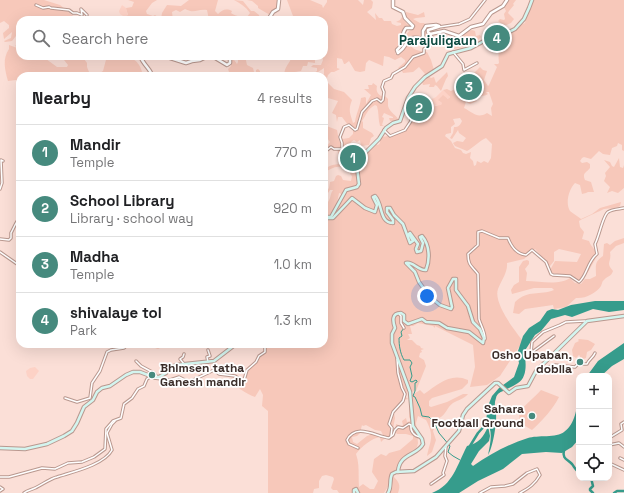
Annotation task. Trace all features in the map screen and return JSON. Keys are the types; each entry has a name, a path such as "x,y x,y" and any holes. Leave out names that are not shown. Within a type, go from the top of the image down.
{"main road":[{"path":"328,218 331,217 345,192 348,189 357,187 359,184 357,167 359,159 379,138 384,130 393,123 400,121 407,101 415,87 425,77 442,66 447,54 471,48 484,41 499,37 515,29 524,19 532,0"},
{"path":"328,218 333,218 352,198 365,208 375,212 377,205 373,197 375,196 380,201 384,219 393,223 393,220 387,212 387,208 390,208 402,224 409,243 412,243 410,233 412,234 418,244 416,249 417,252 421,251 423,246 420,237 422,236 425,239 428,259 426,270 421,270 406,262 415,272 419,282 426,292 440,305 451,309 452,304 448,288 453,279 456,279 456,290 468,306 472,320 480,329 484,342"},
{"path":"398,472 407,455 421,447 422,441 413,426 410,392 400,361 397,357 392,338 395,328 392,319 397,313 401,313 404,315 404,321 407,323 420,319 426,322 437,322 447,328 469,332 483,343 484,342"},
{"path":"388,493 390,489 391,475 398,472 414,471 436,457 459,431 463,415 467,409 495,383 500,385 509,393 516,388 528,386 536,371 587,321 624,316"},
{"path":"0,448 25,449 47,444 64,436 75,427 82,411 93,400 98,391 102,388 110,386 124,376 133,372 140,372 157,377 166,373 171,367 216,360 231,348"},
{"path":"354,493 356,488 358,493"}],"street":[{"path":"270,16 273,12 278,9 279,0"},
{"path":"393,0 393,7 403,12 405,18 413,26 412,28 407,28 404,30 402,34 403,42 397,52 401,50 411,37 423,39 423,31 426,26 436,25 439,27"},
{"path":"328,149 331,147 334,149 342,149 340,137 344,127 349,125 355,130 357,129 362,111 375,99 380,102 383,100 384,92 382,87 384,81 405,67 413,57 424,54 424,49 433,44 434,40 428,30 460,24 470,19 484,0"},
{"path":"430,34 444,31 460,36 471,27 482,24 491,13 502,7 508,0"},
{"path":"36,5 43,8 49,7 69,10 73,13 82,15 80,9 87,15"},
{"path":"453,52 463,64 464,70 477,63"},
{"path":"142,60 151,72"},
{"path":"176,60 185,63 201,60"},
{"path":"219,60 227,65 229,64 230,60"},
{"path":"384,130 388,136 405,130 411,121 410,110 422,105"},
{"path":"0,189 2,183 1,160 3,161"},
{"path":"484,342 485,330 481,326 480,319 478,274 473,270 468,262 468,254 478,245 478,232 482,231 499,238 508,238 514,249 522,254 526,255 532,250 536,252 546,262 550,272 553,275 570,276 579,282 582,280 590,261 597,254 595,244 598,239 605,214 610,211 624,208"},
{"path":"0,239 9,240 16,223"},
{"path":"0,252 16,263"},
{"path":"397,313 401,316 401,323 404,328"},
{"path":"554,336 531,353 532,342 548,329 566,322 587,321"},
{"path":"65,398 76,402 90,398 92,383 100,371 107,352 110,350 124,348"},
{"path":"0,477 9,477 42,468 54,469 68,463 82,462 94,457 105,449 104,432 113,422 120,420 124,404 132,398 138,389 144,386 147,378 151,376 170,380 179,377 189,382 214,370 219,374 235,376 242,381 244,380 246,370 256,362 259,356 265,352 265,348"},
{"path":"208,350 210,356 207,357 208,362"},
{"path":"536,371 555,365 575,367 580,364 587,364 596,353"},
{"path":"184,354 183,357 180,358 184,364"},
{"path":"391,436 392,428 389,424 393,412 403,401 405,394 398,373 397,357"},
{"path":"136,361 141,366 154,373 157,377"},
{"path":"24,493 29,489 56,477 93,465 110,454 112,450 107,433 112,424 116,421"},
{"path":"612,436 622,430 621,424 624,422"},
{"path":"358,448 349,444 347,440 359,431 365,431 389,438 398,427 403,428 410,424 413,432 417,437 420,437"},
{"path":"612,444 619,443 624,447"},
{"path":"431,484 444,475 443,473 447,461 446,444"},
{"path":"620,458 624,460"},
{"path":"612,464 624,470"},
{"path":"480,493 490,487 513,484 527,473 537,469 540,475 536,482 528,489 520,493"},
{"path":"0,488 3,489 0,491"}],"shaded area":[{"path":"0,0 44,0 60,5 73,16 16,16 16,36 12,41 5,42 4,41 11,38 12,32 4,39 3,33 9,28 9,25 4,21 0,23"},
{"path":"128,0 157,0 152,3 146,11 147,14 153,16 126,16 128,15 126,8 132,7 134,2"},
{"path":"189,0 218,0 215,11 218,14 228,10 239,16 208,16 207,10 193,11 185,9 180,12 176,10 172,12 172,16 162,16 167,5 181,6"},
{"path":"234,0 243,1 251,11 254,11 259,16 248,16 250,13 243,5"},
{"path":"247,0 277,0 278,6 270,15 258,8 258,6 252,1"},
{"path":"287,0 310,0 322,5 323,8 327,0 358,0 363,5 364,0 371,0 373,2 372,8 367,12 376,20 375,13 384,21 391,21 392,24 397,26 401,25 401,23 396,22 402,17 407,24 411,26 405,28 402,34 402,40 395,54 400,53 408,42 419,51 427,52 434,70 426,75 419,67 413,72 403,73 398,68 405,62 405,60 401,57 395,60 384,56 383,66 369,60 366,63 365,71 355,71 349,61 344,64 342,59 337,58 337,68 340,69 331,72 328,75 328,72 324,72 324,68 315,72 317,68 311,67 313,65 321,65 323,60 328,60 328,16 293,16"},
{"path":"508,0 516,0 508,13 514,19 511,23 504,26 498,21 500,19 505,19 504,14 506,11 504,7"},
{"path":"532,0 624,0 624,151 622,150 622,145 618,143 617,146 612,148 610,155 603,154 599,151 591,159 584,157 582,158 580,161 582,163 587,162 590,164 590,168 585,173 584,178 585,180 591,182 594,192 582,194 580,185 575,183 569,192 568,200 570,211 581,219 600,208 621,202 620,206 618,207 604,209 579,221 580,227 584,232 582,239 589,241 597,256 588,272 579,280 571,276 551,273 550,270 555,261 577,262 581,254 559,249 554,252 554,261 550,266 535,249 524,259 507,263 497,295 502,309 515,331 523,341 500,376 487,385 470,387 475,367 473,345 435,326 435,328 433,326 418,323 410,326 412,334 408,334 410,338 407,340 412,340 424,349 421,350 422,352 420,353 419,357 424,360 426,366 416,391 411,392 408,389 406,397 408,399 403,400 397,405 394,413 395,418 392,434 388,437 383,435 381,431 375,430 366,425 362,425 360,433 357,436 352,437 353,442 357,444 370,435 369,433 385,438 381,442 380,437 370,441 356,454 359,487 363,484 370,489 374,489 378,481 372,472 374,459 381,454 386,456 389,453 400,450 413,439 413,436 397,434 395,431 396,424 401,426 403,425 402,421 406,418 407,422 411,421 409,417 409,397 420,390 424,394 445,380 456,377 468,380 468,383 462,389 432,398 429,401 429,406 431,407 447,402 463,394 468,394 453,403 439,418 433,431 436,440 432,452 427,456 431,438 429,426 426,420 418,416 416,423 417,447 404,458 398,468 393,472 389,485 384,493 360,493 358,489 354,493 339,493 337,490 333,490 331,488 334,479 333,477 326,475 322,476 319,481 319,488 314,489 313,493 268,493 268,411 262,406 263,395 260,389 255,397 248,394 241,390 231,378 234,377 238,381 243,382 246,372 258,361 260,356 266,352 266,348 328,348 328,220 344,195 339,193 337,203 328,216 328,202 333,190 330,190 328,193 328,189 330,182 334,181 338,175 341,176 343,180 351,181 352,176 350,174 353,165 343,168 336,167 328,170 328,167 352,162 355,163 365,150 357,162 358,183 355,187 360,184 358,166 361,159 376,144 378,145 380,143 380,139 382,137 391,137 405,130 411,122 412,113 414,110 417,108 418,112 420,113 424,110 441,105 442,103 438,100 443,95 448,99 450,97 443,90 447,89 451,91 457,88 467,87 468,83 471,84 469,79 472,78 470,77 480,67 487,71 484,80 488,86 497,67 494,64 499,63 499,48 501,44 510,34 525,23","holes":["486,92 489,92 493,104 491,108 492,116 487,113 484,115 478,115 464,108 466,102 470,104 477,101 468,98 486,95 488,94","460,118 462,121 459,126 454,127 450,138 452,139 458,130 459,133 466,138 463,142 457,141 453,143 455,146 467,151 486,138 492,144 491,158 488,163 484,161 481,163 477,161 476,165 474,166 473,161 470,158 471,152 466,154 463,153 461,150 455,148 451,141 445,136 446,134 451,133 451,127 455,124 453,119"]},
{"path":"122,5 126,8 128,16 123,16 120,14 119,11"},
{"path":"406,12 418,15 424,12 425,17 413,19 420,23 425,23 425,25 421,38 410,37 401,46 407,34 414,28 413,23 406,17"},
{"path":"472,30 475,31 476,36 480,35 481,37 477,43 470,47 470,44 473,44 472,42 464,47 454,49 451,40 458,40 465,32"},
{"path":"425,31 428,33 428,36 432,41 426,44 418,43 415,39 424,40"},
{"path":"410,39 415,39 411,43 410,42"},
{"path":"9,45 16,48 16,60 47,60 57,67 67,67 68,65 64,60 85,60 89,72 16,72 16,80 8,81 5,69 5,57 9,49"},
{"path":"106,60 135,60 142,72 102,72"},
{"path":"232,60 234,60 237,64 238,60 246,60 247,65 253,68 254,72 229,72 228,69 231,66"},
{"path":"290,60 315,60 315,63 308,62 307,66 303,66 301,71 285,72 285,69"},
{"path":"447,72 448,76 441,91 435,85 434,87 429,87 430,84 423,85 422,82 428,76 431,78 434,77 436,83"},
{"path":"328,83 334,89 344,92 352,100 350,114 353,123 355,122 361,98 366,98 366,104 371,95 364,89 369,89 368,85 372,85 373,83 377,86 377,91 379,94 381,96 384,95 388,99 389,108 399,121 390,121 389,118 393,117 384,113 382,117 384,118 382,125 384,126 380,126 377,106 375,105 368,111 362,121 363,128 372,133 374,136 371,138 369,145 361,146 360,140 357,142 354,140 351,142 347,154 349,158 339,159 337,150 343,150 342,139 349,138 353,134 353,130 350,127 355,130 356,128 348,125 342,117 338,117 337,122 336,115 332,113 338,101 328,98"},
{"path":"443,90 449,96 449,99 442,96 439,101 442,103 441,106 436,105 431,109 424,110 420,113 418,112 417,106 436,97"},
{"path":"328,127 337,130 339,141 342,144 341,148 334,148 331,146 328,148 330,142 328,139"},
{"path":"619,158 620,167 623,168 624,165 624,188 618,193 612,191 607,193 610,187 604,181 606,176 605,173 610,167 604,160 610,162 614,167"},
{"path":"624,238 624,243 616,246 610,252 609,266 613,271 603,280 599,289 583,298 576,298 566,307 554,309 553,305 525,309 519,314 513,313 515,302 525,295 544,293 554,290 552,288 534,288 512,294 511,290 514,285 519,282 519,267 523,261 529,261 529,264 525,269 527,273 526,281 560,282 570,278 575,283 581,284 585,279 590,279 596,276 596,264 603,256 604,244 607,243 610,245 615,241"},
{"path":"579,339 588,340 595,344 591,350 587,352 586,358 579,361 580,356 579,355 576,358 573,356 572,350 575,343 579,341"},
{"path":"35,367 39,371 33,379 30,379 27,376 26,371"},
{"path":"541,390 559,397 554,406 532,430 520,423 519,413"},
{"path":"393,476 399,484 398,493 389,493 392,484 391,477"}],"water":[{"path":"595,301 624,301 624,310 609,312 593,309 572,317 565,315 551,319 541,331 535,335 524,352 526,364 523,377 518,383 499,393 495,400 495,428 492,447 488,455 491,433 486,421 488,406 492,396 499,388 514,377 519,363 517,354 523,336 529,328 540,321 547,311 552,309 558,310 571,305"},
{"path":"624,343 624,359 612,366 604,373 589,373 598,361"},
{"path":"576,411 576,442 572,447 562,453 546,452 522,454 503,469 478,481 459,493 432,493 450,480 467,446 480,439 488,426 490,436 489,441 479,451 471,464 473,466 486,457 521,440 532,437 561,434 568,428"}],"waterway":[{"path":"404,328 401,332 402,336 399,338 400,346 404,360 410,360 412,363 410,367 412,376 410,381 417,381 415,383 415,391 413,396 415,397 420,408 422,416 429,417 434,422 439,433 450,446 448,452 460,460"},
{"path":"470,446 478,433 488,422"},
{"path":"564,450 564,457 576,470"},
{"path":"592,481 593,486 590,490 593,493"},
{"path":"614,493 617,491 624,491"}],"place":[{"name":"shivalaye tol","path":"497,38"},
{"name":"Madha","path":"469,87"},
{"name":"School Library","path":"419,108"},
{"name":"Mandir","path":"353,158"},
{"name":"Osho Upaban, dobila","path":"580,362"},
{"name":"Bhimsen tatha Ganesh mandir","path":"152,375"},
{"name":"Sahara Football Ground","path":"532,416"}],"district":[{"name":"Parajuligaun","path":"438,40"}]}
